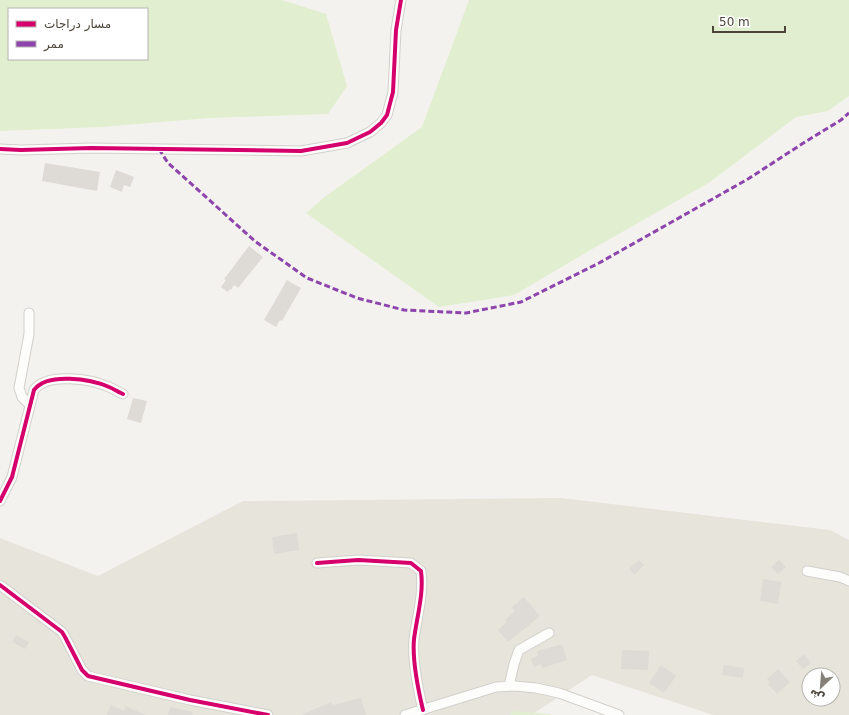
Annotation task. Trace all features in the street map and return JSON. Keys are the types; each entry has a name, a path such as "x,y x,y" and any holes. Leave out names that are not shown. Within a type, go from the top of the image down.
{"street":[{"path":"0,149 21,150 91,148 301,151 347,143 370,132 381,123 387,115 393,92 396,30 401,0"},
{"path":"29,313 29,334 19,388 22,397 30,404"},
{"path":"0,501 12,477 30,404 36,388 40,384 56,379 85,381 108,386 123,394"},
{"path":"317,563 358,560 411,563 421,571 422,583 414,640 416,683 423,710"},
{"path":"807,571 840,577 849,581"},
{"path":"0,585 62,632 82,670 88,676 190,700 268,715"},
{"path":"510,686 514,664 519,650 550,633"},
{"path":"405,715 496,687 510,686 536,688 559,693 619,715"}],"shaded area":[{"path":"561,498 830,530 849,540 849,715 713,715 592,675 531,715 0,715 0,538 98,576 243,501"}],"green space":[{"path":"0,0 282,0 326,14 347,86 328,114 209,118 102,127 0,131"},
{"path":"469,0 849,0 849,96 828,111 796,117 710,182 514,295 439,307 306,213 326,196 422,127"},
{"path":"513,711 549,714 552,715 510,715"}],"building":[{"path":"45,163 100,172 97,191 42,181"},
{"path":"116,170 134,177 130,187 124,185 122,192 110,187"},
{"path":"249,246 263,257 238,288 234,285 228,292 221,287 226,280 224,279"},
{"path":"287,280 301,288 282,321 280,320 276,327 264,320"},
{"path":"133,398 147,401 141,423 127,419"},
{"path":"297,533 299,550 274,554 272,537"},
{"path":"639,560 644,565 634,575 629,569"},
{"path":"779,560 786,567 778,574 771,567"},
{"path":"763,579 781,582 778,604 760,601"},
{"path":"524,597 540,616 508,642 498,630 507,622 505,620 515,611 512,607"},
{"path":"16,635 29,642 25,649 12,642"},
{"path":"562,644 567,660 542,668 541,664 534,667 531,659 538,656 537,651"},
{"path":"622,650 649,651 648,670 621,669"},
{"path":"804,654 811,663 806,667 801,667 796,661"},
{"path":"661,665 676,676 664,693 649,683"},
{"path":"724,665 744,668 743,678 722,675"},
{"path":"778,669 790,682 777,694 768,684 770,683 767,679"},
{"path":"361,698 366,715 301,715 331,702 333,705"},
{"path":"111,705 124,711 126,706 145,715 107,715"},
{"path":"170,707 193,712 192,715 168,715"}],"marked path":[{"path":"159,149 168,163 256,242 307,278 357,298 404,310 466,313 521,302 599,263 748,179 841,120 849,113"}],"cycle path":[{"path":"0,149 21,150 91,148 301,151 347,143 370,132 381,123 387,115 393,92 396,30 401,0"},
{"path":"0,501 12,477 34,390 40,384 59,379 81,380 101,384 123,394"},
{"path":"317,563 358,560 411,563 421,571 422,588 414,639 414,656 423,710"},
{"path":"0,585 62,632 82,670 88,676 190,700 268,715"}]}
